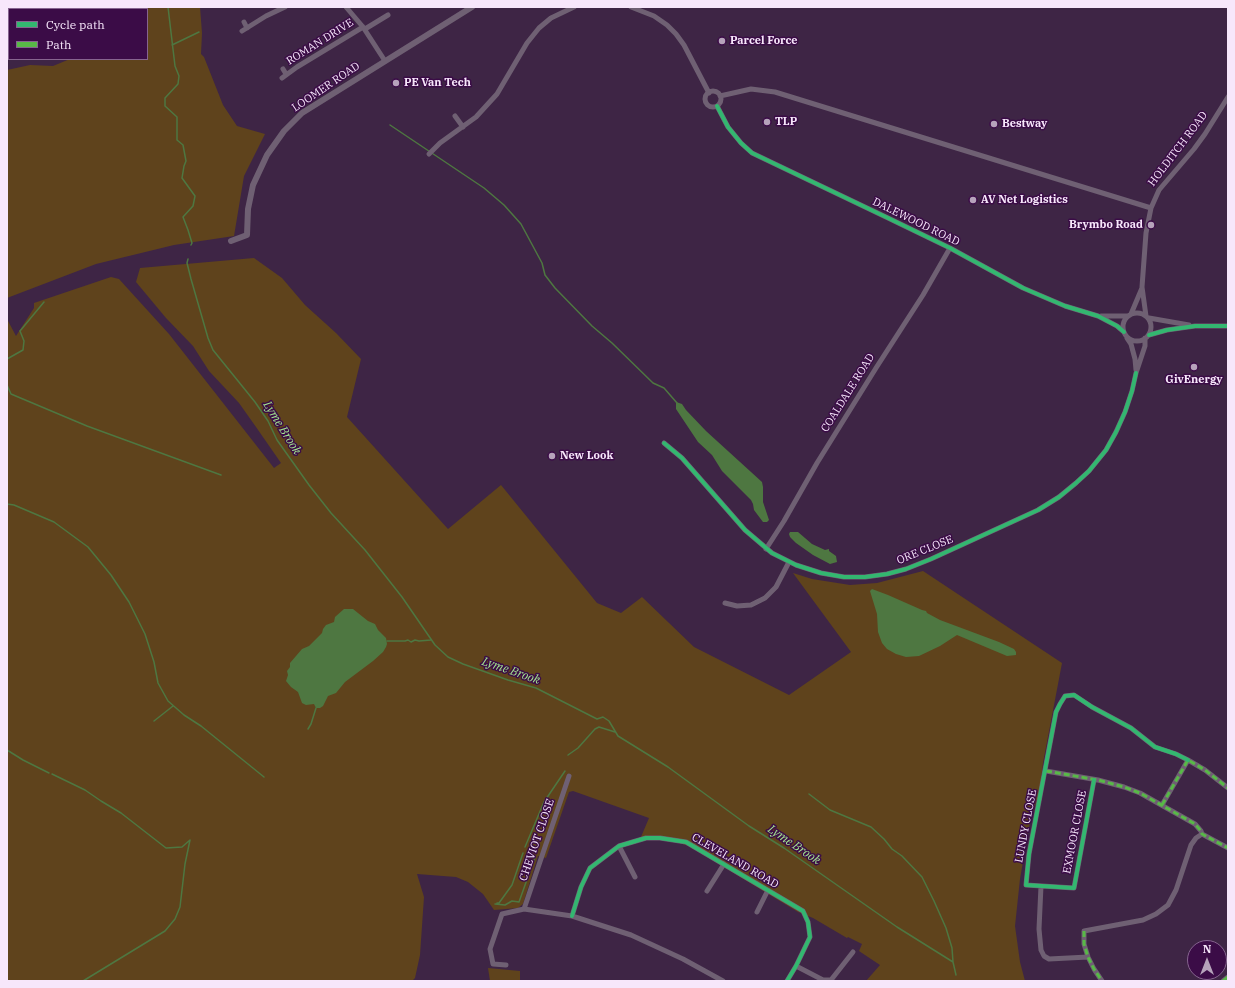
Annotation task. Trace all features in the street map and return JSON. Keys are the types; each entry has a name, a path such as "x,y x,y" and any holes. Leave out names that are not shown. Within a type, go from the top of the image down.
{"street":[{"path":"242,31 266,16 285,7"},
{"path":"346,7 364,28 385,61"},
{"name":"LOOMER ROAD","path":"231,241 247,235 248,208 253,185 267,154 284,131 302,113 472,7"},
{"path":"429,154 440,143 479,114 497,94 527,43 539,28 551,18 574,7"},
{"path":"631,7 654,16 667,25 676,34 684,45 709,93 714,92 720,96 751,89 774,92 1151,208"},
{"name":"ROMAN DRIVE","path":"283,69 284,76 388,15"},
{"path":"244,22 247,28"},
{"name":"DALEWOOD ROAD","path":"709,93 705,100 707,104 712,107 718,106 728,127 741,143 752,153 950,248 1023,288 1065,306 1098,316 1117,326 1125,334"},
{"path":"718,106 721,103 720,96"},
{"name":"HOLDITCH ROAD","path":"1148,317 1142,287 1146,233 1151,208 1159,190 1198,144 1228,97"},
{"path":"454,116 462,128"},
{"name":"COALDALE ROAD","path":"766,549 879,362 923,295 950,248"},
{"name":"HOLDITCH ROAD","path":"1129,315 1142,287"},
{"path":"1195,326 1148,317 1138,312 1129,315 1123,324 1125,334 1134,341 1139,341 1167,330 1195,326 1228,326"},
{"name":"DALEWOOD ROAD","path":"1098,316 1129,315"},
{"path":"1147,337 1152,328 1148,317"},
{"name":"ORE CLOSE","path":"1125,334 1131,344 1135,359 1136,373"},
{"name":"ORE CLOSE","path":"664,442 682,458 745,530 766,549 788,562 822,573 844,577 865,577 887,574 906,569 931,559 1038,510 1059,497 1076,483 1089,471 1106,450 1116,432 1132,391 1147,337"},
{"path":"725,603 737,606 751,605 765,598 776,587 788,562"},
{"path":"1228,788 1205,770 1176,754 1155,747 1131,728 1092,707 1074,695 1068,695 1062,699 1056,712 1046,771 1094,780 1140,792 1195,824 1202,834 1228,848"},
{"path":"1162,805 1188,760"},
{"name":"LUNDY CLOSE","path":"1046,771 1029,854 1026,885 1074,888"},
{"name":"CHEVIOT CLOSE","path":"524,909 569,776"},
{"name":"EXMOOR CLOSE","path":"1074,888 1094,780"},
{"path":"1102,981 1088,957 1084,944 1084,931 1143,920 1156,914 1168,905 1176,890 1191,845 1196,838 1202,834"},
{"name":"CLEVELAND ROAD","path":"572,916 581,887 590,868 601,858 619,846 646,838 660,838 686,842 803,911 808,922 810,937 787,981"},
{"path":"619,846 635,877"},
{"path":"707,892 724,864"},
{"path":"1041,886 1039,929 1041,950 1044,956 1049,959 1088,957"},
{"path":"757,912 768,890"},
{"path":"506,966 493,964 490,948 502,914 524,909 572,916 631,935 683,959 723,981"},
{"path":"796,966 823,980 831,980 852,952"},
{"path":"1223,981 1228,977"}],"shaded area":[{"path":"200,7 202,33 201,54 204,57 223,105 237,126 265,134 244,176 234,236 174,245 96,264 7,298 7,70 30,65 53,66 68,60 148,60 148,8 119,8"},
{"path":"254,258 282,278 305,305 336,333 361,359 347,417 448,529 501,485 597,603 621,613 642,597 694,647 789,695 851,652 793,573 812,579 850,585 877,583 923,571 1062,663 1043,763 1040,789 1030,822 1020,879 1015,926 1020,962 1025,981 866,981 880,965 859,951 862,944 848,937 847,938 813,918 798,912 689,846 670,840 641,837 649,818 573,791 569,792 546,858 538,856 523,904 518,908 494,910 483,894 468,882 456,877 417,874 424,897 420,955 415,978 412,981 7,981 7,319 16,336 34,308 34,303 111,277 119,279 169,334 274,468 281,463 239,403 209,371 193,346 166,318 136,282 140,268"},
{"path":"676,402 682,404 706,431 762,482 763,502 769,520 767,522 763,522 754,510 751,500 722,471 712,455 698,442 676,409"},
{"path":"790,532 798,532 812,544 825,550 829,549 829,551 836,556 837,562 830,564 813,555 790,537"},
{"path":"872,589 926,611 940,620 999,642 1014,649 1016,655 1007,656 957,635 940,646 919,656 906,657 896,654 887,649 882,643 878,632 877,614 870,591"},
{"path":"344,609 353,609 368,621 375,624 378,630 386,638 386,647 383,652 373,661 345,682 336,693 328,696 323,706 316,708 314,704 306,705 302,703 298,692 286,681 290,663 302,649 309,646 322,633 326,625 334,622 335,617"},
{"path":"488,968 520,971 520,981 490,981"}],"waterway":[{"name":"Lyme Brook","path":"168,7 175,66 179,76 178,84 165,98 165,106 177,117 177,140 183,145 186,161 182,178 195,196 193,206 183,217 192,243 191,245"},
{"path":"172,45 199,32"},
{"path":"390,125 484,188 504,205 521,224 542,263 545,275 555,288 592,326 612,343 653,383 664,388 677,403"},
{"name":"Lyme Brook","path":"188,259 187,263 191,279 208,338 213,350 255,402 268,421 277,440 309,485 331,513 365,550 402,597 435,645 448,657 463,664 536,688 597,719 603,717 609,721 618,736 668,767 749,826 784,848 897,927 953,962 956,975"},
{"path":"7,359 23,350 24,341 20,331 44,302"},
{"path":"7,385 11,394 87,426 221,475"},
{"path":"7,504 14,505 54,522 88,547 111,575 129,602 145,634 154,662 158,683 168,701 264,777"},
{"path":"387,641 408,640 411,642 415,640 431,640"},
{"path":"154,721 173,706"},
{"path":"308,729 316,708"},
{"path":"568,755 578,748 595,729 599,727 615,732"},
{"path":"7,750 49,773"},
{"path":"525,847 544,802 565,771"},
{"path":"52,774 85,790 121,813 166,848 182,847 190,840 185,864 180,907 175,919 165,931 83,981"},
{"path":"809,794 830,810 871,827 922,877 946,928 952,948 953,962"},
{"path":"497,903 499,903 512,885 523,853"},
{"path":"495,904 505,905 512,901 519,902 535,857"}],"marked path":[{"path":"1162,805 1188,760 1205,770 1228,788"},
{"path":"1046,771 1098,780 1140,793 1195,824 1202,834 1228,848"},
{"path":"1084,931 1084,944 1088,957 1102,981"},
{"path":"1223,981 1228,977"}],"cycle path":[{"path":"717,106 728,127 741,143 752,153 950,248 1023,288 1065,306 1098,316 1117,326 1124,332"},
{"path":"1149,335 1167,330 1195,326 1228,326"},
{"path":"664,443 682,458 745,530 772,553 796,565 821,573 844,577 865,577 887,574 906,569 931,559 1038,510 1059,497 1089,471 1106,450 1125,412 1136,373"},
{"path":"1094,780 1074,888 1026,885 1029,854 1056,712 1065,696 1074,695 1092,707 1131,728 1155,747 1188,760"},
{"path":"572,916 581,887 590,868 619,846 646,838 660,838 686,842 803,911 808,922 810,937 787,981"}],"place":[{"name":"Parcel Force","path":"722,41"},
{"name":"PE Van Tech","path":"396,83"},
{"name":"TLP","path":"767,122"},
{"name":"Bestway","path":"994,124"},
{"name":"AV Net Logistics","path":"973,200"},
{"name":"Brymbo Road","path":"1151,225"},
{"name":"GivEnergy","path":"1194,367"},
{"name":"New Look","path":"552,456"}]}
